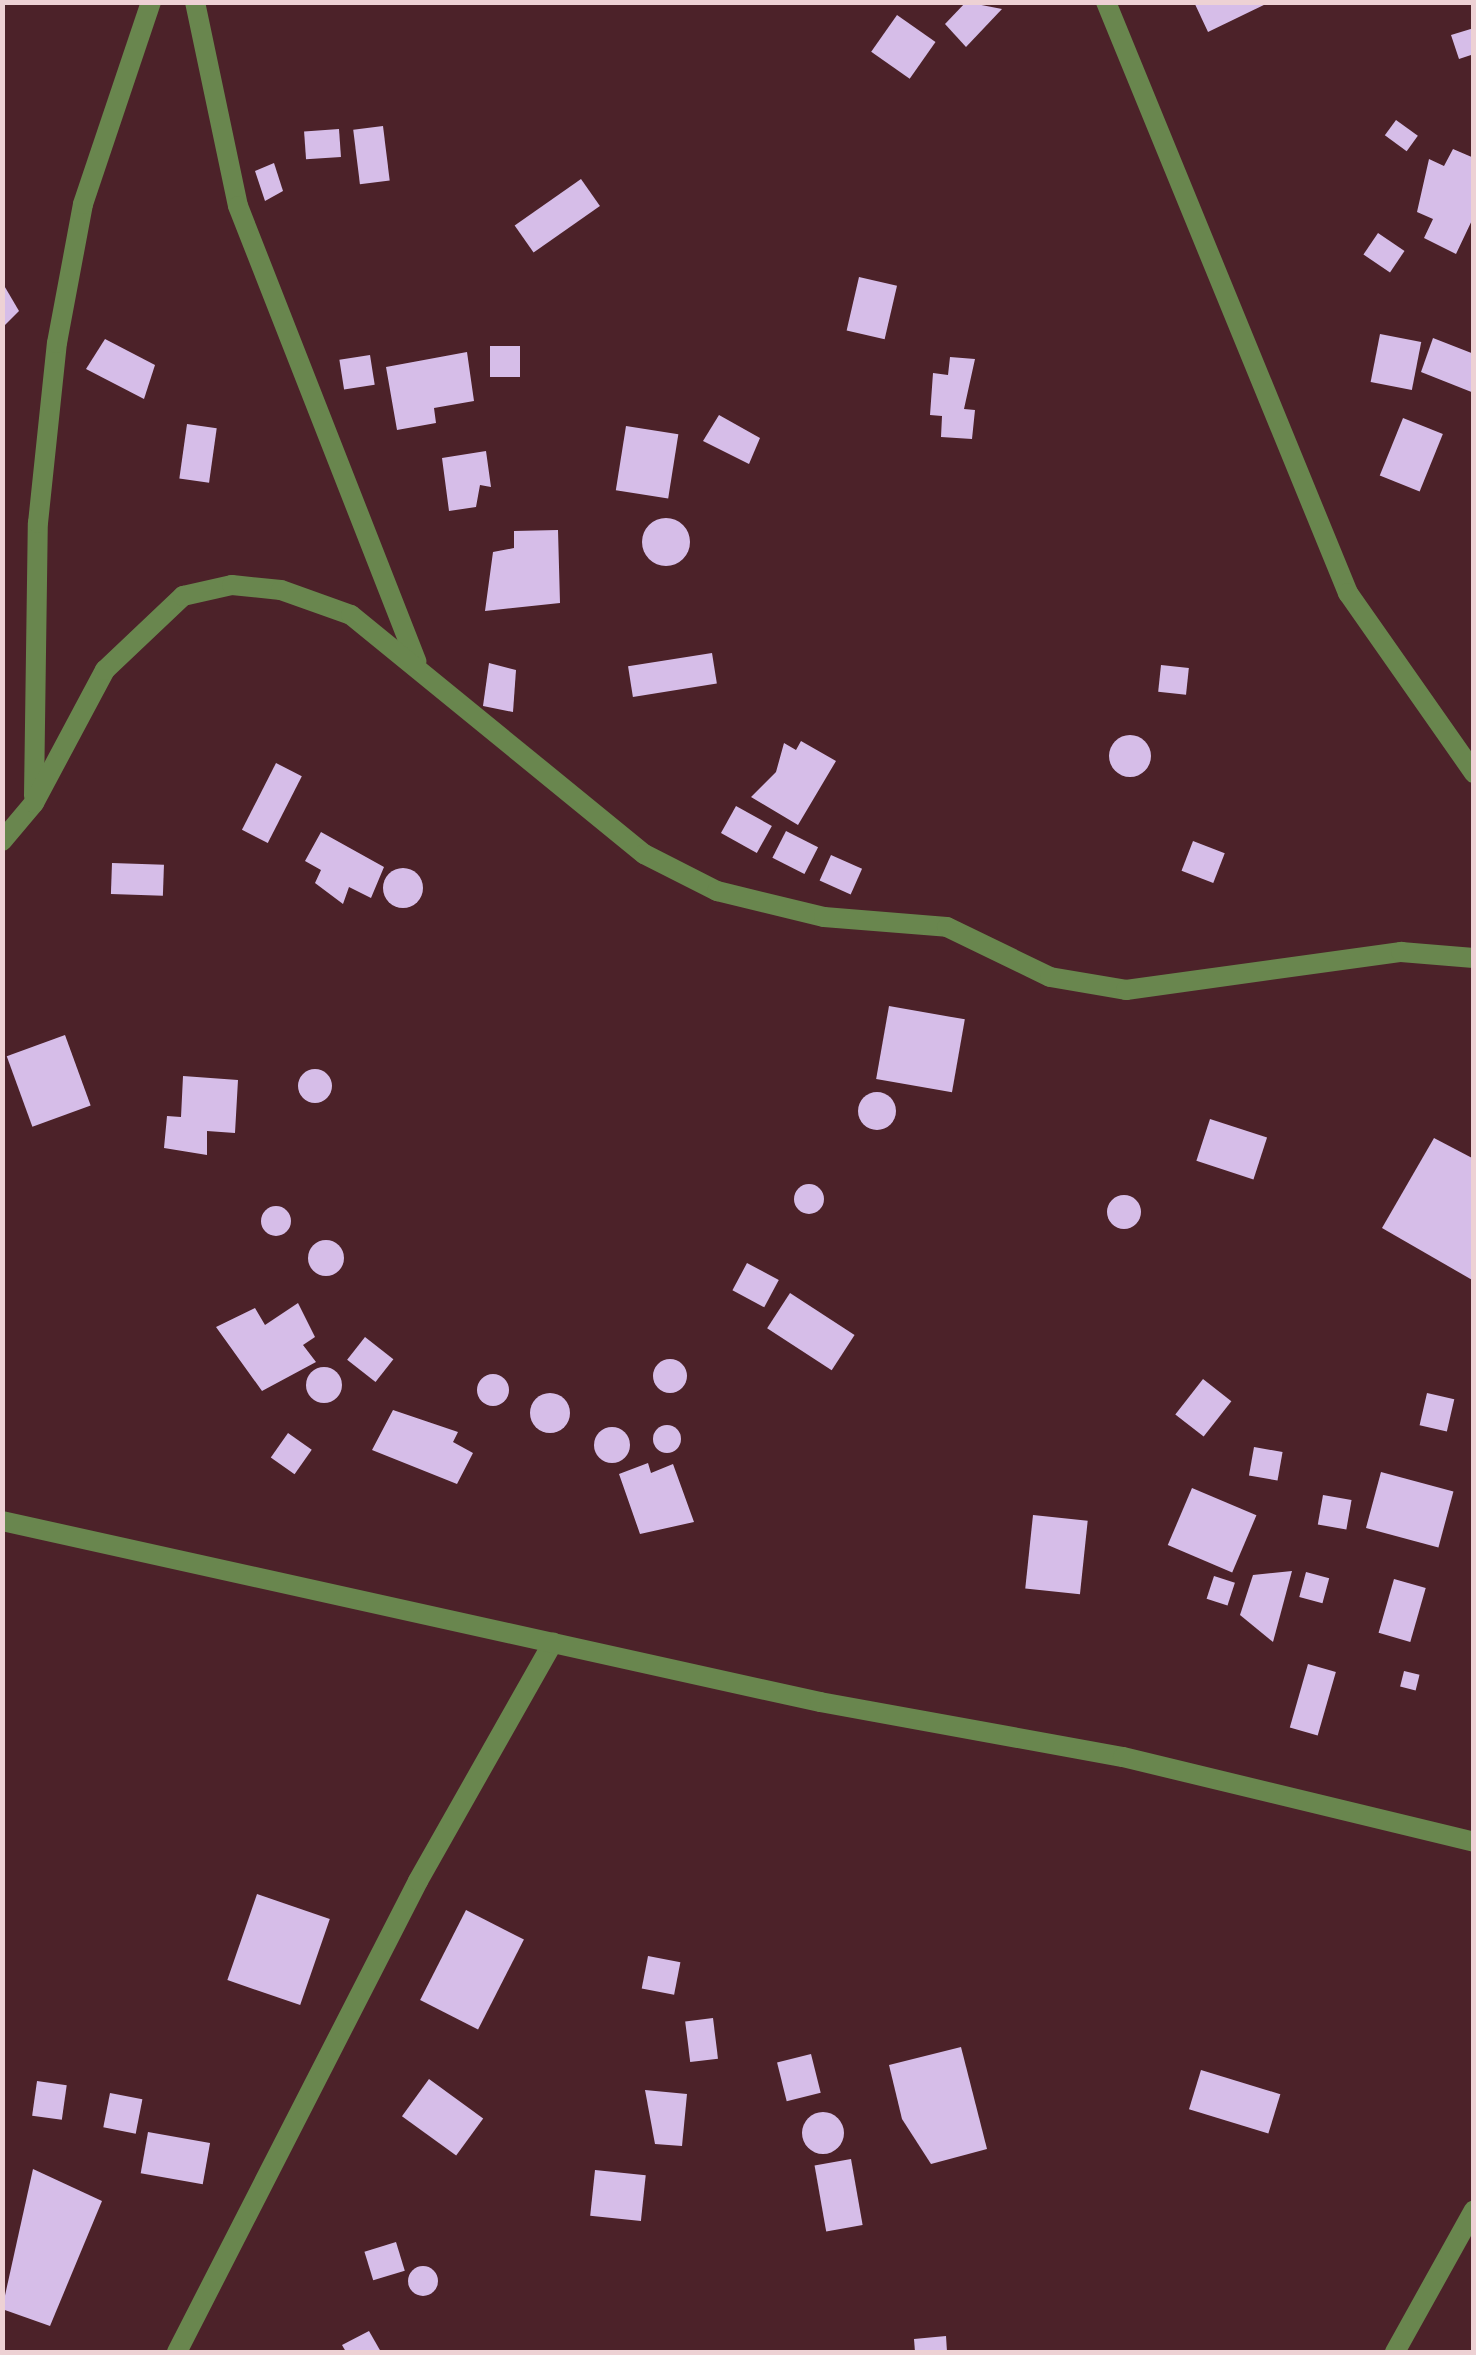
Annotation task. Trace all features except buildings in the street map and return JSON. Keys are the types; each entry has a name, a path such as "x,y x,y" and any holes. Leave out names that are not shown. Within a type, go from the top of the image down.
{"street":[{"path":"34,803 38,523 58,343 83,204 151,2"},
{"path":"195,2 238,206 416,661"},
{"path":"1106,2 1348,593 1474,773"},
{"path":"2,840 34,803 105,670 183,596 232,585 281,590 351,615 416,661 644,854 717,891 824,917 947,927 1050,977 1126,990 1401,952 1474,958"},
{"path":"2,1520 553,1642 1123,1758 1474,1842"},
{"path":"177,2352 418,1881 553,1642"},
{"path":"1395,2352 1474,2210"}]}
